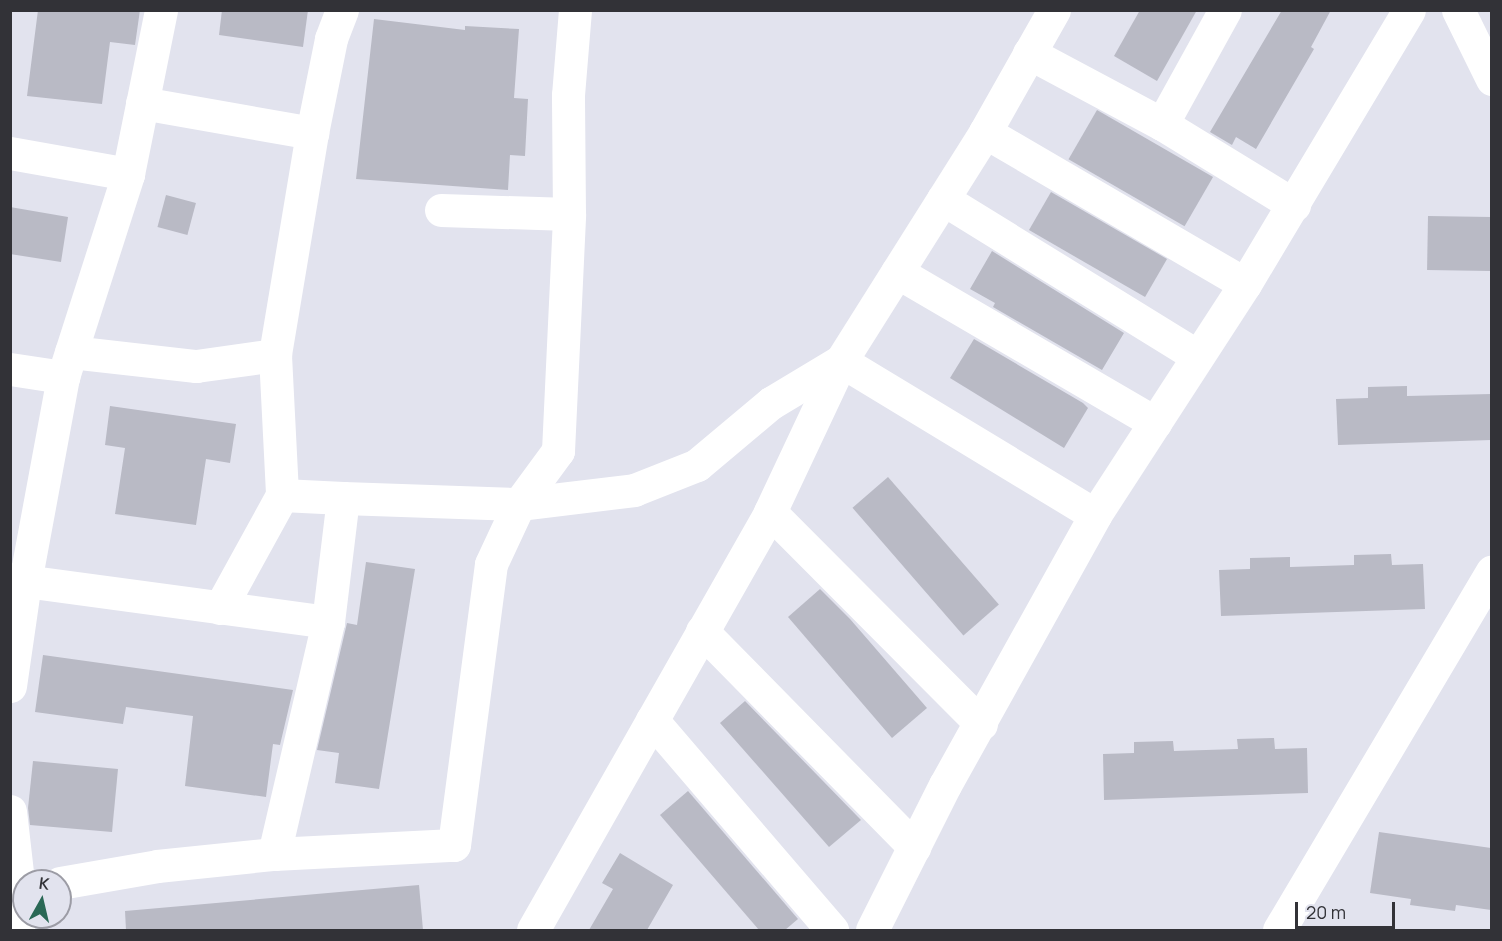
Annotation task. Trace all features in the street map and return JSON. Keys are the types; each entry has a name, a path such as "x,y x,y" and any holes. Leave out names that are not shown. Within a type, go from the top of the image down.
{"street":[{"path":"10,686 18,580 67,365 128,174 162,10"},
{"path":"220,608 282,495 276,356 312,133 331,39 342,10"},
{"path":"72,881 157,866 274,854 454,845 490,564 519,504 558,451 569,214 568,95 575,10"},
{"path":"533,930 770,512 841,362 985,132 1054,10"},
{"path":"1162,124 1225,10"},
{"path":"885,922 914,847 945,785 981,724 1095,515 1245,284 1409,10"},
{"path":"1458,10 1491,79"},
{"path":"1029,53 1162,124 1294,205"},
{"path":"142,103 312,133"},
{"path":"985,132 1245,284"},
{"path":"10,153 128,174"},
{"path":"943,199 1197,356"},
{"path":"441,210 569,214"},
{"path":"897,272 1155,423"},
{"path":"10,369 67,365 196,366 276,356"},
{"path":"282,495 519,504 634,490 697,465 771,403 841,362"},
{"path":"841,362 1095,515"},
{"path":"274,854 328,622 343,498"},
{"path":"770,512 981,724"},
{"path":"1279,930 1491,571"},
{"path":"18,580 328,622"},
{"path":"702,632 914,847"},
{"path":"652,720 832,930"},
{"path":"10,811 16,869"}],"building":[{"path":"38,10 140,10 135,45 110,42 102,104 27,96"},
{"path":"222,10 308,10 303,47 219,35"},
{"path":"1140,10 1197,10 1157,81 1114,56"},
{"path":"1282,10 1331,10 1311,47 1314,49 1256,149 1236,137 1232,145 1210,132"},
{"path":"374,19 465,30 465,26 519,29 514,98 528,99 525,156 510,155 508,190 356,179"},
{"path":"1097,110 1213,177 1185,226 1068,159"},
{"path":"1051,192 1167,259 1145,297 1029,230"},
{"path":"166,195 196,203 187,235 157,227"},
{"path":"10,207 68,217 61,262 10,254"},
{"path":"1428,216 1491,217 1490,271 1427,270"},
{"path":"992,251 1124,333 1102,370 993,307 995,303 970,289"},
{"path":"974,339 1088,408 1064,448 950,378"},
{"path":"1407,386 1407,396 1491,394 1491,440 1338,445 1336,399 1368,398 1368,387"},
{"path":"110,406 236,424 230,463 206,459 196,525 115,514 125,448 105,445"},
{"path":"888,477 999,605 963,635 853,508"},
{"path":"1391,554 1392,565 1423,564 1425,609 1221,616 1219,570 1250,569 1250,558 1290,557 1290,567 1354,565 1354,555"},
{"path":"366,562 415,569 379,789 335,783 339,753 317,750 347,623 357,625"},
{"path":"820,589 850,619 927,708 892,738 788,617"},
{"path":"43,655 293,690 280,745 273,744 266,797 185,786 193,716 126,707 123,724 35,712"},
{"path":"745,701 861,820 829,847 720,723"},
{"path":"1274,738 1275,749 1307,748 1308,793 1104,800 1103,754 1134,753 1134,742 1173,741 1174,751 1238,749 1237,739"},
{"path":"33,761 118,769 112,832 30,825 28,808"},
{"path":"688,791 798,919 785,930 759,930 660,815"},
{"path":"1379,832 1491,848 1491,910 1456,905 1455,911 1410,905 1411,899 1370,893"},
{"path":"620,853 673,885 647,930 589,930 613,889 602,883"},
{"path":"419,885 423,930 126,930 125,911"}]}
